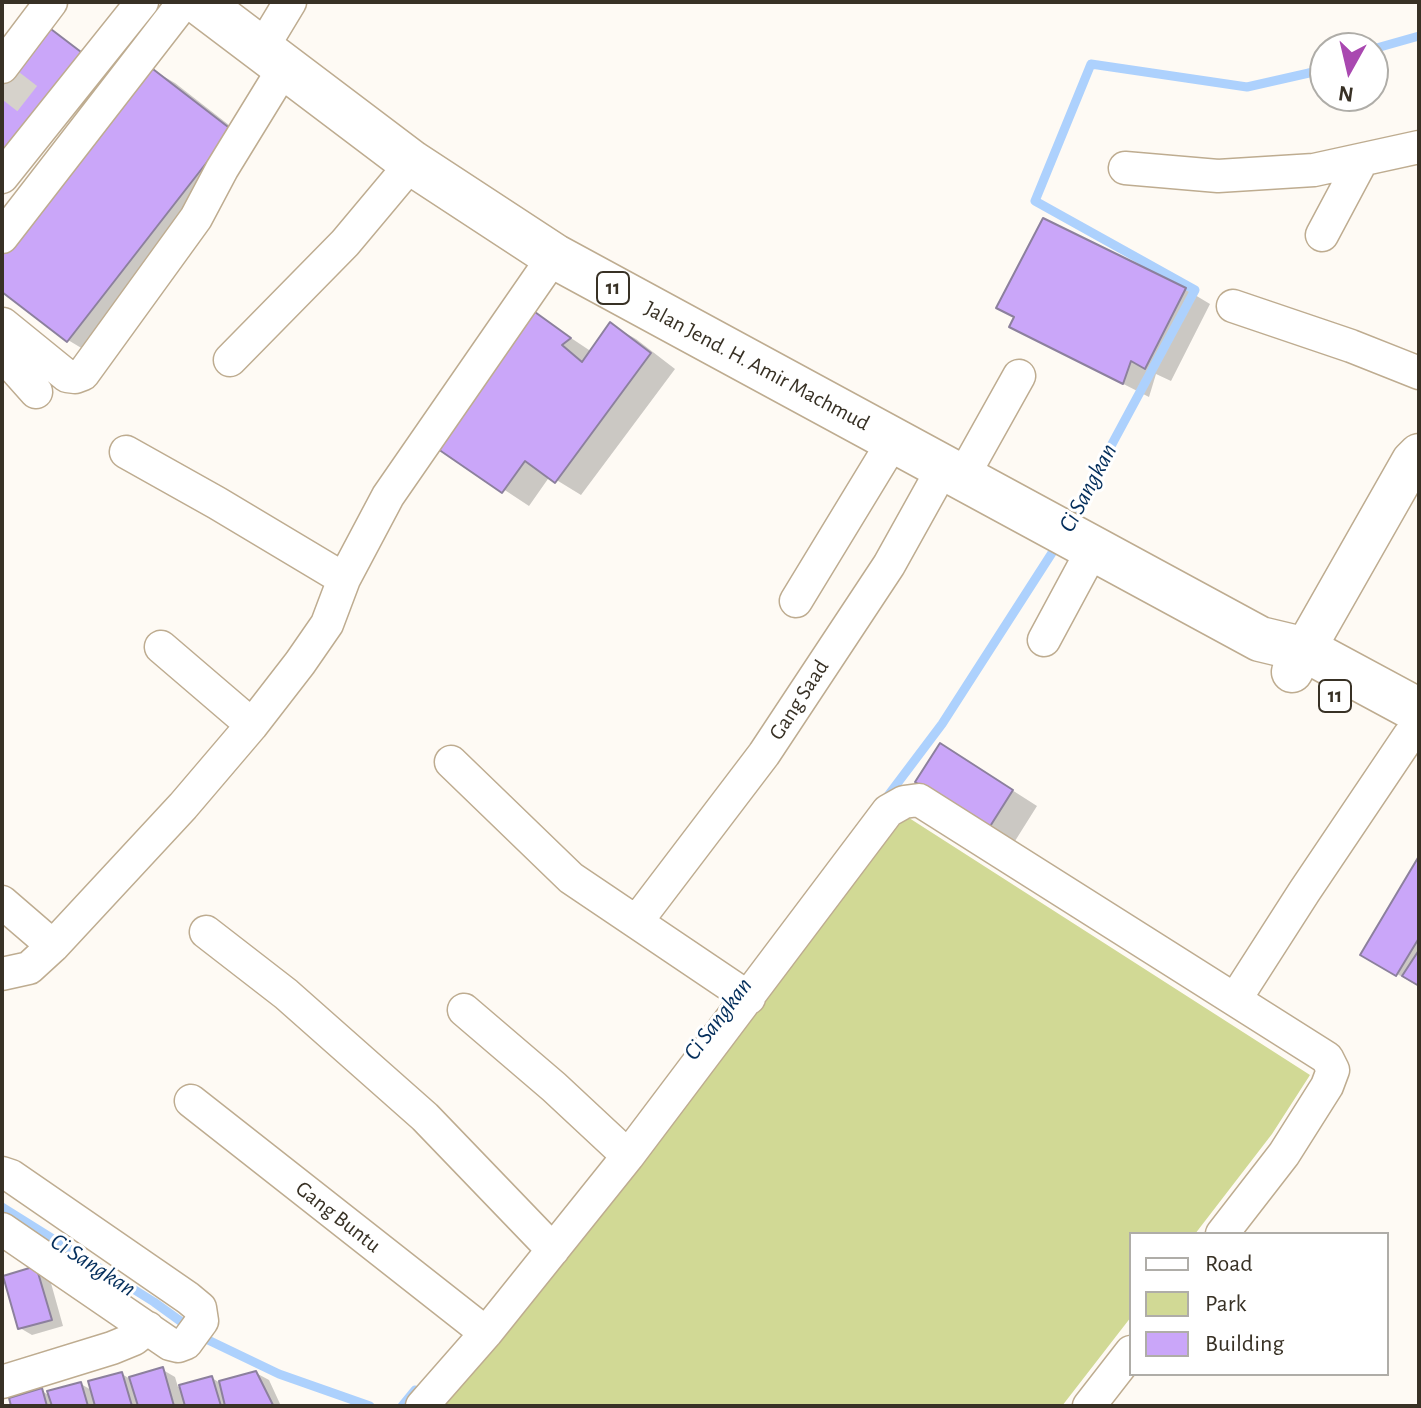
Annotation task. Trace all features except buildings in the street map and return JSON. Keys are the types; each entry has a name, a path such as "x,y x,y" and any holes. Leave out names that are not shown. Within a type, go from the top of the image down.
{"highway":[{"name":"Jalan Jend. H. Amir Machmud","path":"199,2 412,163 554,256 1260,639 1416,729"}],"main road":[{"path":"1299,661 1412,461 1419,454"}],"street":[{"path":"2,67 51,2"},
{"path":"2,177 46,114 142,2"},
{"path":"2,237 184,2"},
{"path":"3,339 67,376 83,374 196,218 272,59 289,3"},
{"path":"1125,168 1218,176 1314,170 1419,147"},
{"path":"1322,235 1362,160"},
{"path":"230,360 345,243 412,163"},
{"path":"2,974 29,968 53,946 183,806 300,663 327,624 344,579 388,496 554,256"},
{"path":"1233,306 1419,373"},
{"path":"3,339 36,392"},
{"name":"Gang Saad","path":"637,921 764,754 1019,376"},
{"path":"796,601 894,440"},
{"path":"126,452 344,579"},
{"path":"1044,640 1074,539"},
{"path":"161,647 252,725"},
{"path":"1236,998 1416,729"},
{"path":"451,762 571,878 744,993"},
{"path":"422,1406 486,1333 628,1156 744,993 888,811 904,802 919,800 1327,1058 1333,1070 1327,1086 1284,1154 1224,1232"},
{"path":"2,902 53,946"},
{"path":"206,932 286,994 425,1117 553,1250"},
{"path":"464,1010 628,1156"},
{"name":"Gang Buntu","path":"191,1101 486,1333"},
{"path":"2,1173 11,1176 188,1298 200,1308 202,1321 186,1343 178,1346 170,1344 2,1229"},
{"path":"2,1382 112,1348 134,1339 148,1328"},
{"path":"1097,1403 1129,1355"}],"green space":[{"path":"906,816 1310,1075 1272,1134 1197,1232 1129,1232 1129,1320 1062,1406 443,1406"}],"waterway":[{"name":"Ci Sangkan","path":"1389,44 1419,36"},
{"name":"Ci Sangkan","path":"1070,522 1195,290 1035,201 1091,64 1247,87 1309,73"},
{"name":"Ci Sangkan","path":"884,801 942,724 1059,542"},
{"name":"Ci Sangkan","path":"2,1207 183,1323"},
{"name":"Ci Sangkan","path":"206,1339 279,1374 370,1406"},
{"name":"Ci Sangkan","path":"402,1406 415,1390"}],"tunnel":[{"path":"2,79 43,111"}]}
